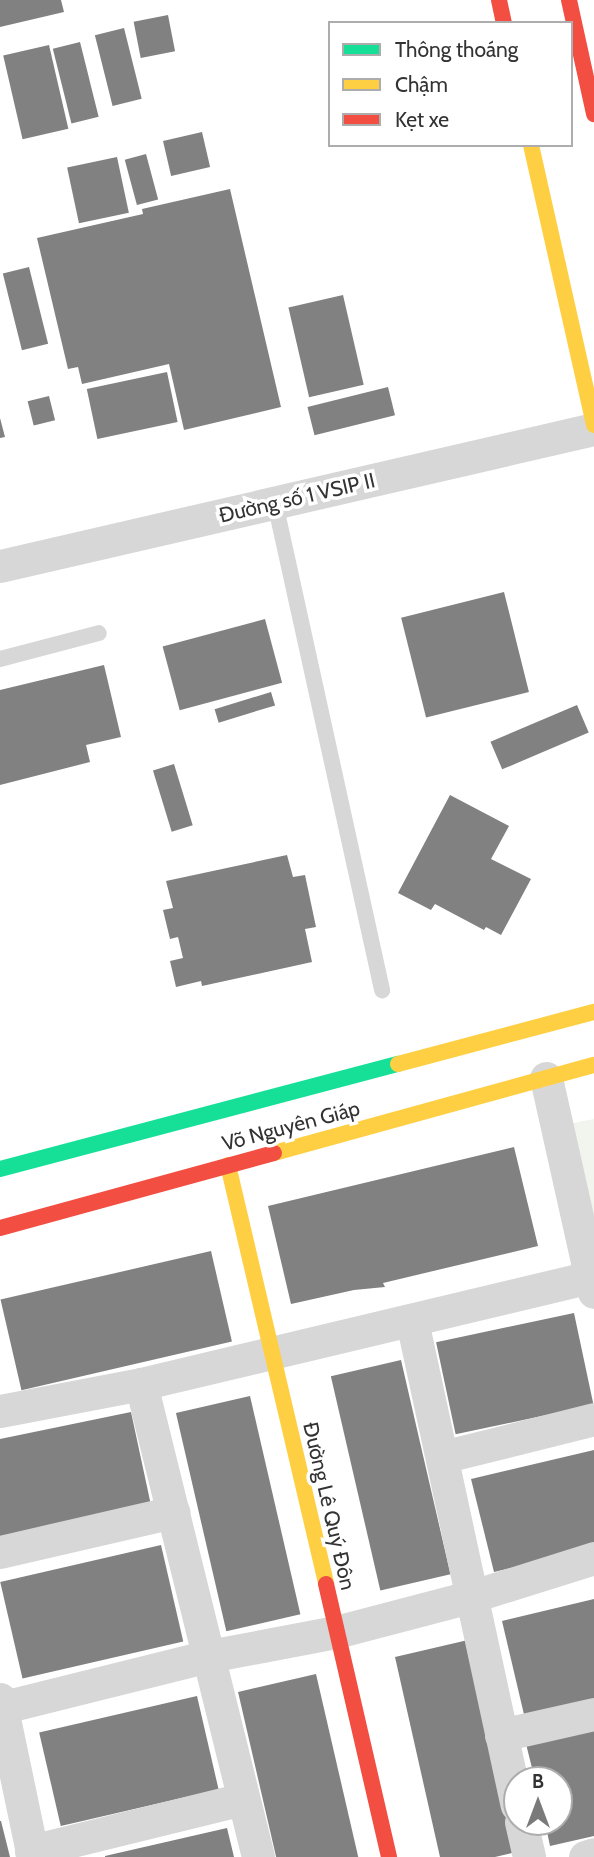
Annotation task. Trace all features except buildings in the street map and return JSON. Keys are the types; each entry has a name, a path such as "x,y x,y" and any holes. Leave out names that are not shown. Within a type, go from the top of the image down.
{"main road":[{"path":"499,0 504,21"},
{"path":"569,0 594,114"},
{"path":"531,147 594,427"},
{"name":"Võ Nguyên Giáp","path":"0,1169 594,1012"},
{"name":"Võ Nguyên Giáp","path":"0,1228 594,1065"},
{"name":"Đường Lê Quý Đôn","path":"228,1165 388,1857"}],"street":[{"name":"Đường số 1 VSIP II","path":"0,566 594,427"},
{"path":"0,1411 141,1384 412,1321 593,1284 546,1078"},
{"path":"412,1321 508,1766"},
{"path":"141,1384 258,1857"},
{"path":"442,1457 594,1419"},
{"path":"0,1552 173,1512"},
{"path":"243,1799 32,1854 1,1705 208,1657 336,1632 472,1596 594,1558"},
{"path":"501,1735 594,1714"},
{"path":"524,1836 529,1857"},
{"path":"585,1857 594,1854"}],"lane":[{"path":"275,503 382,990"},
{"path":"0,659 99,633"}],"shaded area":[{"path":"594,1119 594,1245 563,1125"}],"traffic: fast":[{"path":"0,1169 398,1064"}],"traffic: slow":[{"path":"531,147 594,425"},
{"path":"398,1064 594,1012"},
{"path":"274,1153 594,1065"},
{"path":"228,1165 326,1584"}],"traffic: jam":[{"path":"499,0 504,21"},
{"path":"569,0 594,114"},
{"path":"0,1228 274,1153"},
{"path":"326,1584 389,1857"}]}
